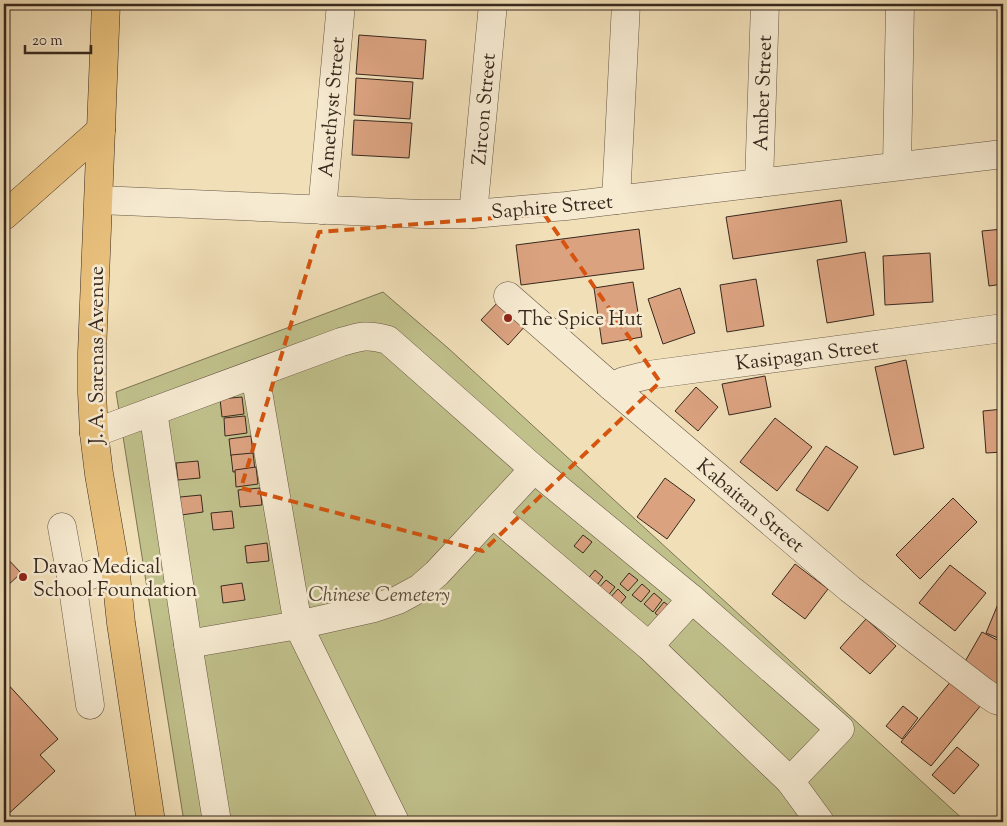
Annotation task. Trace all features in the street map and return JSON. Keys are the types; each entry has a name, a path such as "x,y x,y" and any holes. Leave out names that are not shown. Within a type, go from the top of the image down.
{"main road":[{"name":"J. A. Sarenas Avenue","path":"106,4 92,353 94,433 151,822"},
{"path":"4,216 101,130"}],"street":[{"name":"Amethyst Street","path":"322,210 341,4"},
{"name":"Zircon Street","path":"473,214 493,4"},
{"path":"616,200 626,4"},
{"name":"Amber Street","path":"758,183 765,4"},
{"path":"898,166 900,4"},
{"name":"Saphire Street","path":"99,200 422,214 473,214 547,208 1003,154"},
{"name":"Kabaitan Street","path":"508,296 850,589 984,692 1003,702"},
{"name":"Kasipagan Street","path":"612,387 624,381 648,375 1003,328"},
{"path":"94,433 341,342 360,337 375,336 388,340 534,469 692,599 840,729 790,781"},
{"path":"255,374 298,625 394,822"},
{"path":"154,411 188,644 217,822"},
{"path":"188,644 298,625 374,608 398,600 420,588 437,573 534,469"},
{"path":"492,514 649,646 790,781 820,822"},
{"path":"62,527 90,704"},
{"path":"72,582 114,566"},
{"path":"649,646 692,599"}],"highlighted area":[{"path":"544,214 660,382 483,551 241,488 319,232"}],"green space":[{"name":"Chinese Cemetery","path":"383,292 448,348 966,822 184,822 116,392"}],"building":[{"path":"359,35 426,40 423,79 356,74"},
{"path":"356,78 413,82 410,119 354,115"},
{"path":"354,120 412,123 409,158 352,155"},
{"path":"841,200 847,242 733,259 726,217"},
{"path":"639,229 644,269 521,285 516,245"},
{"path":"1003,229 1003,284 989,286 982,231"},
{"path":"865,252 874,315 827,323 817,260"},
{"path":"930,253 933,302 885,305 883,256"},
{"path":"756,279 764,326 727,332 720,285"},
{"path":"633,282 642,337 602,344 594,288"},
{"path":"680,288 695,333 663,344 648,299"},
{"path":"500,300 527,324 508,345 481,320"},
{"path":"906,360 924,448 894,455 875,367"},
{"path":"765,376 771,407 729,415 722,384"},
{"path":"696,387 718,407 698,431 675,411"},
{"path":"242,397 244,414 222,417 220,399"},
{"path":"1003,409 1003,452 986,453 983,411"},
{"path":"245,416 247,433 225,436 224,418"},
{"path":"775,418 812,447 777,491 740,462"},
{"path":"251,436 253,454 231,456 229,439"},
{"path":"826,446 858,467 828,511 796,490"},
{"path":"253,453 255,470 233,472 231,455"},
{"path":"198,461 200,478 178,480 176,463"},
{"path":"256,467 258,484 236,487 235,470"},
{"path":"665,478 695,500 667,539 637,517"},
{"path":"260,488 262,505 240,507 238,490"},
{"path":"201,495 203,512 181,515 180,497"},
{"path":"953,498 977,522 920,579 896,555"},
{"path":"232,511 234,528 213,530 211,513"},
{"path":"583,535 592,542 583,553 574,546"},
{"path":"267,543 269,561 247,563 245,546"},
{"path":"4,555 21,573 4,589"},
{"path":"795,564 828,589 805,619 772,594"},
{"path":"950,565 986,593 955,631 919,603"},
{"path":"595,570 603,577 595,588 586,581"},
{"path":"629,573 638,580 628,591 620,584"},
{"path":"606,580 615,587 606,598 597,590"},
{"path":"242,583 245,600 223,603 221,586"},
{"path":"642,584 650,591 641,602 632,595"},
{"path":"618,589 626,597 617,608 608,600"},
{"path":"1003,592 1003,640 986,633"},
{"path":"654,593 662,600 653,612 644,604"},
{"path":"664,602 673,609 663,620 655,613"},
{"path":"866,619 896,646 870,674 840,648"},
{"path":"982,632 1003,643 1003,687 963,665"},
{"path":"4,680 58,739 40,755 55,771 4,818"},
{"path":"952,680 982,704 931,766 901,742"},
{"path":"903,706 918,718 902,739 886,726"},
{"path":"957,747 979,765 954,794 932,775"}],"place":[{"name":"The Spice Hut","path":"508,318"},
{"name":"Davao Medical School Foundation","path":"23,577"}]}
